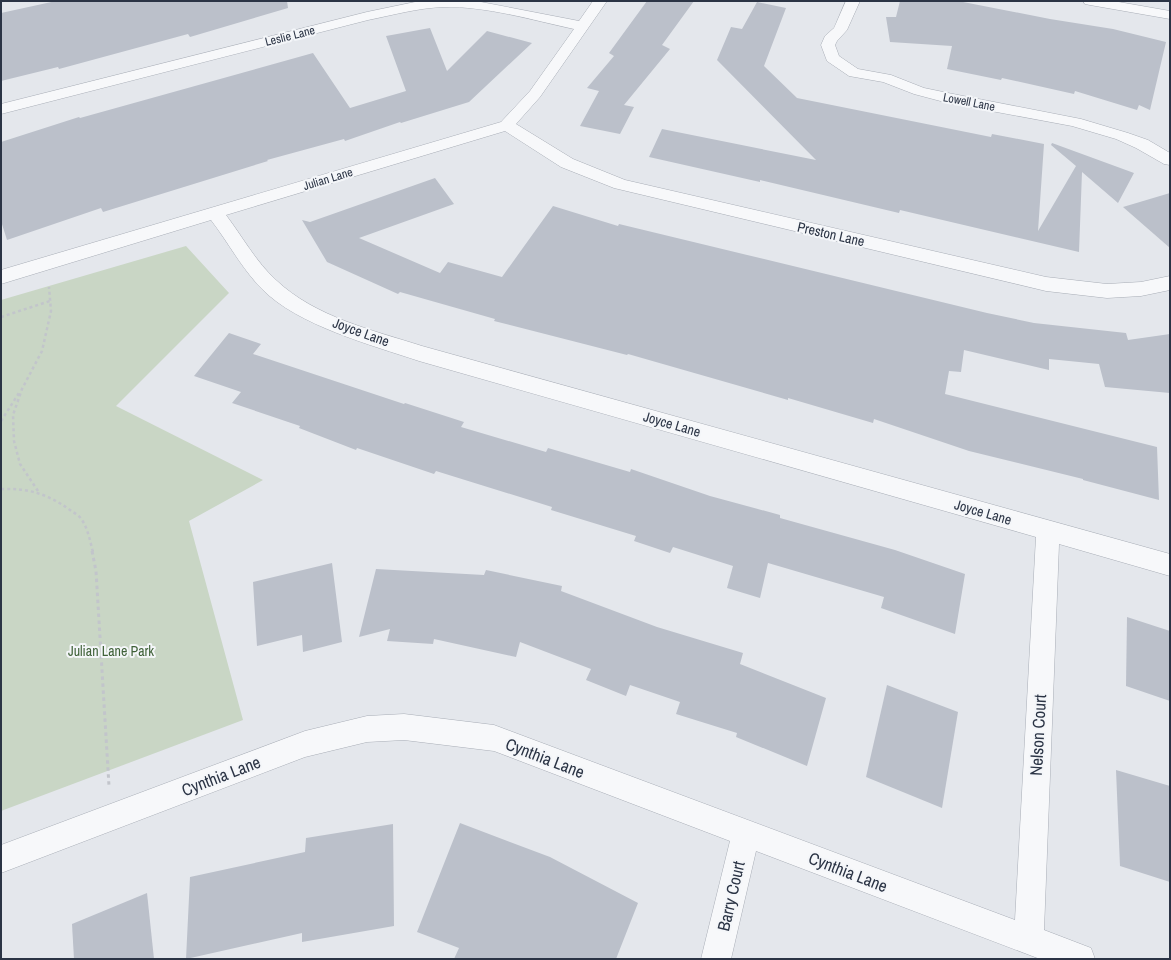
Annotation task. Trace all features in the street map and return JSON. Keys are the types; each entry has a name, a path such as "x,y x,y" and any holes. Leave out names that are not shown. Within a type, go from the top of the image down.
{"street":[{"path":"507,125 535,94 600,1"},
{"name":"Lowell Lane","path":"853,1 840,30 830,39 828,45 832,58 854,73 886,78 919,91 948,98 1075,122 1122,136 1142,144 1170,160"},
{"path":"1090,1 1170,15"},
{"name":"Leslie Lane","path":"1,109 367,16 420,5 444,3 481,6 582,26"},
{"name":"Julian Lane","path":"1,277 507,125"},
{"name":"Preston Lane","path":"507,125 567,163 620,184 1046,284 1107,291 1141,289 1170,282"},
{"name":"Joyce Lane","path":"216,213 269,285 290,302 333,323 419,352 1170,565"},
{"name":"Nelson Court","path":"1029,940 1048,530"},
{"name":"Cynthia Lane","path":"1,859 305,744 367,729 404,727 494,738 1080,959"},
{"name":"Barry Court","path":"716,959 746,833"}],"path":[{"path":"1,421 22,389 42,351 51,311 47,263"},
{"path":"1,317 50,301"},
{"path":"22,389 13,415 14,441 20,464 38,491"},
{"path":"1,489 13,488 38,491 62,503 82,519 90,543 96,571 111,817"}],"green space":[{"name":"Julian Lane Park","path":"186,246 229,293 116,406 263,480 189,521 243,720 1,811 1,300"}],"building":[{"path":"56,1 287,1 288,8 190,37 188,34 59,69 58,67 1,81 1,13"},
{"path":"647,1 694,1 662,45 670,49 624,105 634,107 620,134 580,126 599,91 587,88 614,56 609,53"},
{"path":"900,1 958,1 1050,19 1113,29 1166,42 1150,110 1139,105 1137,110 1075,91 1074,94 1002,78 1001,80 947,69 952,46 890,42 886,17 896,17"},
{"path":"757,2 786,8 764,66 797,98 991,137 992,134 1044,144 1038,231 1076,166 1051,145 1052,143 1134,173 1118,203 1082,172 1079,252 900,210 899,213 760,180 760,182 649,157 662,129 816,160 717,60 731,27 742,29"},
{"path":"430,28 447,71 487,31 532,43 469,102 401,123 400,122 345,141 344,139 267,160 268,161 103,212 101,208 7,240 1,221 1,142 79,117 80,118 313,53 350,108 406,91 386,36"},
{"path":"435,178 454,204 359,238 440,273 448,262 502,277 553,206 618,226 619,224 1034,323 1126,333 1128,340 1170,334 1170,393 1105,387 1099,364 1049,359 1049,370 964,350 961,372 949,371 945,394 1157,447 1159,500 1083,479 969,451 874,419 873,423 628,354 627,355 494,321 495,319 400,292 398,294 327,262 302,220 310,222"},
{"path":"1170,193 1170,248 1123,207"},
{"path":"229,333 261,344 253,354 404,404 405,403 464,422 461,427 546,452 548,448 630,472 631,469 710,496 780,515 780,518 895,550 965,574 955,634 881,608 884,597 768,563 760,598 727,588 733,566 673,547 670,553 634,541 636,536 551,510 552,507 436,471 434,474 357,448 356,450 299,428 300,426 232,403 241,392 194,376"},
{"path":"332,563 342,642 303,652 302,635 257,646 253,582"},
{"path":"376,569 484,575 486,570 562,586 561,591 657,627 743,653 740,664 826,698 807,766 736,737 737,733 676,714 680,702 630,685 626,696 586,680 591,669 520,642 516,657 434,639 433,644 387,641 390,629 359,637"},
{"path":"1127,617 1170,631 1170,701 1126,686"},
{"path":"887,685 958,712 942,808 866,777"},
{"path":"1116,770 1170,786 1170,882 1120,866"},
{"path":"460,823 550,857 638,903 616,959 454,959 459,948 417,932"},
{"path":"393,824 394,926 302,942 302,933 186,959 190,877 305,852 306,838"},
{"path":"147,893 154,959 74,959 72,924"}]}
